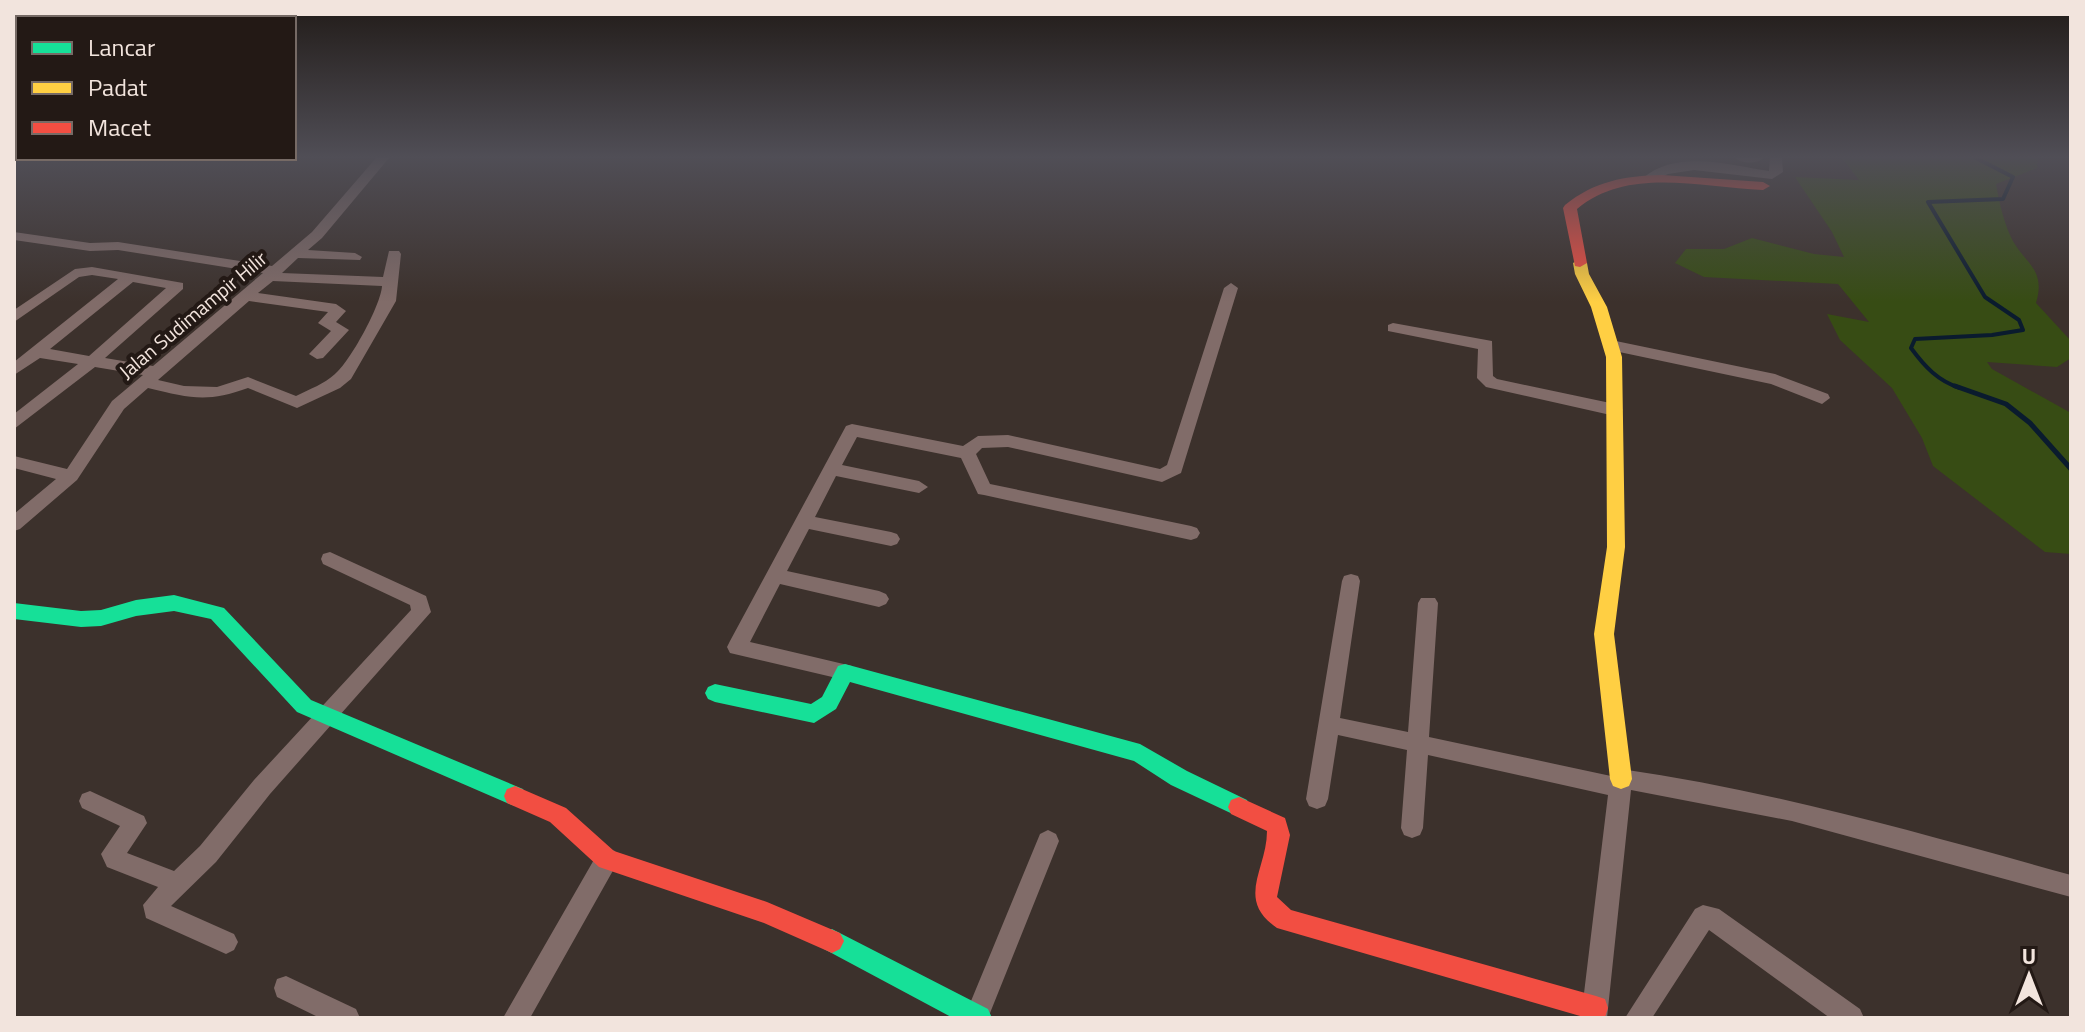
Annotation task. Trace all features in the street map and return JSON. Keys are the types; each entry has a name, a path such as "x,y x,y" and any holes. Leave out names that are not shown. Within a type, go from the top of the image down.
{"street":[{"name":"Jalan Sudimampir Hilir","path":"14,524 71,476 118,405 317,235 342,206"},
{"path":"967,453 852,430 737,647 845,672 1140,753 1158,766 1235,807 1277,825 1279,835 1265,898 1272,911 1285,920 1595,1013 1621,784 1604,634 1616,547 1615,410 1611,345 1599,307 1582,274 1572,206"},
{"path":"14,236 90,247 118,246 328,281 390,282"},
{"path":"295,254 355,257"},
{"path":"37,352 150,377 184,391 218,393 248,382 297,402 334,384 345,375 389,301 394,254"},
{"path":"14,317 75,273 92,271 178,286 90,363 14,423"},
{"path":"14,370 130,277"},
{"path":"967,453 978,442 1008,441 1142,473 1162,476 1175,469 1231,288"},
{"path":"246,296 336,309 338,311 326,323 341,330 317,354"},
{"path":"1393,328 1486,345 1485,378 1492,383 1615,410"},
{"path":"1611,345 1775,379 1822,398"},
{"path":"967,453 984,489 1191,533"},
{"path":"14,462 71,476"},
{"path":"831,469 919,487"},
{"path":"804,521 891,539"},
{"path":"226,942 154,910 155,905 179,884 421,612 419,601 330,559"},
{"path":"775,576 879,599"},
{"path":"1317,799 1351,581"},
{"path":"14,611 46,617 101,618 136,608 174,603 217,613 304,706 428,756 558,815 602,867 767,913 846,947 977,1017 1048,841"},
{"path":"1412,828 1428,603"},
{"path":"715,693 814,714 820,713 829,703 845,672"},
{"path":"1328,724 1621,784 1707,790 1806,812 2071,886"},
{"path":"90,801 136,823 112,854 115,859 179,884"},
{"path":"516,1018 602,867"},
{"path":"1638,1018 1703,917 1711,917 1846,1017"},
{"path":"286,988 347,1018"}],"green space":[{"path":"1815,206 2001,206 2010,235 2036,273 2039,291 2036,303 2071,341 2071,358 2057,367 1987,362 1992,369 2071,413 2071,554 2045,552 1933,466 1922,438 1892,388 1840,340 1827,314 1869,322 1838,284 1704,277 1675,263 1686,249 1724,249 1752,238 1814,254 1844,257"}],"waterway":[{"path":"1930,206 1985,297 2019,320 2023,330 1992,335 1915,339 1911,348 1927,367 1958,387"},
{"path":"1958,387 2006,404 2030,423 2071,469"}],"traffic: fast":[{"path":"14,611 81,619 101,618 136,608 174,603 217,613 304,706 515,796"},
{"path":"715,693 814,714 829,703 845,672 1140,753 1179,778 1239,807"},
{"path":"832,941 979,1018"}],"traffic: slow":[{"path":"1580,263 1582,274 1599,307 1614,357 1616,547 1604,634 1621,779"}],"traffic: jam":[{"path":"1572,206 1570,208 1580,263"},
{"path":"515,796 558,815 607,859 767,913 832,941"},
{"path":"1239,807 1277,825 1279,835 1265,898 1272,911 1285,920 1596,1008"}]}
